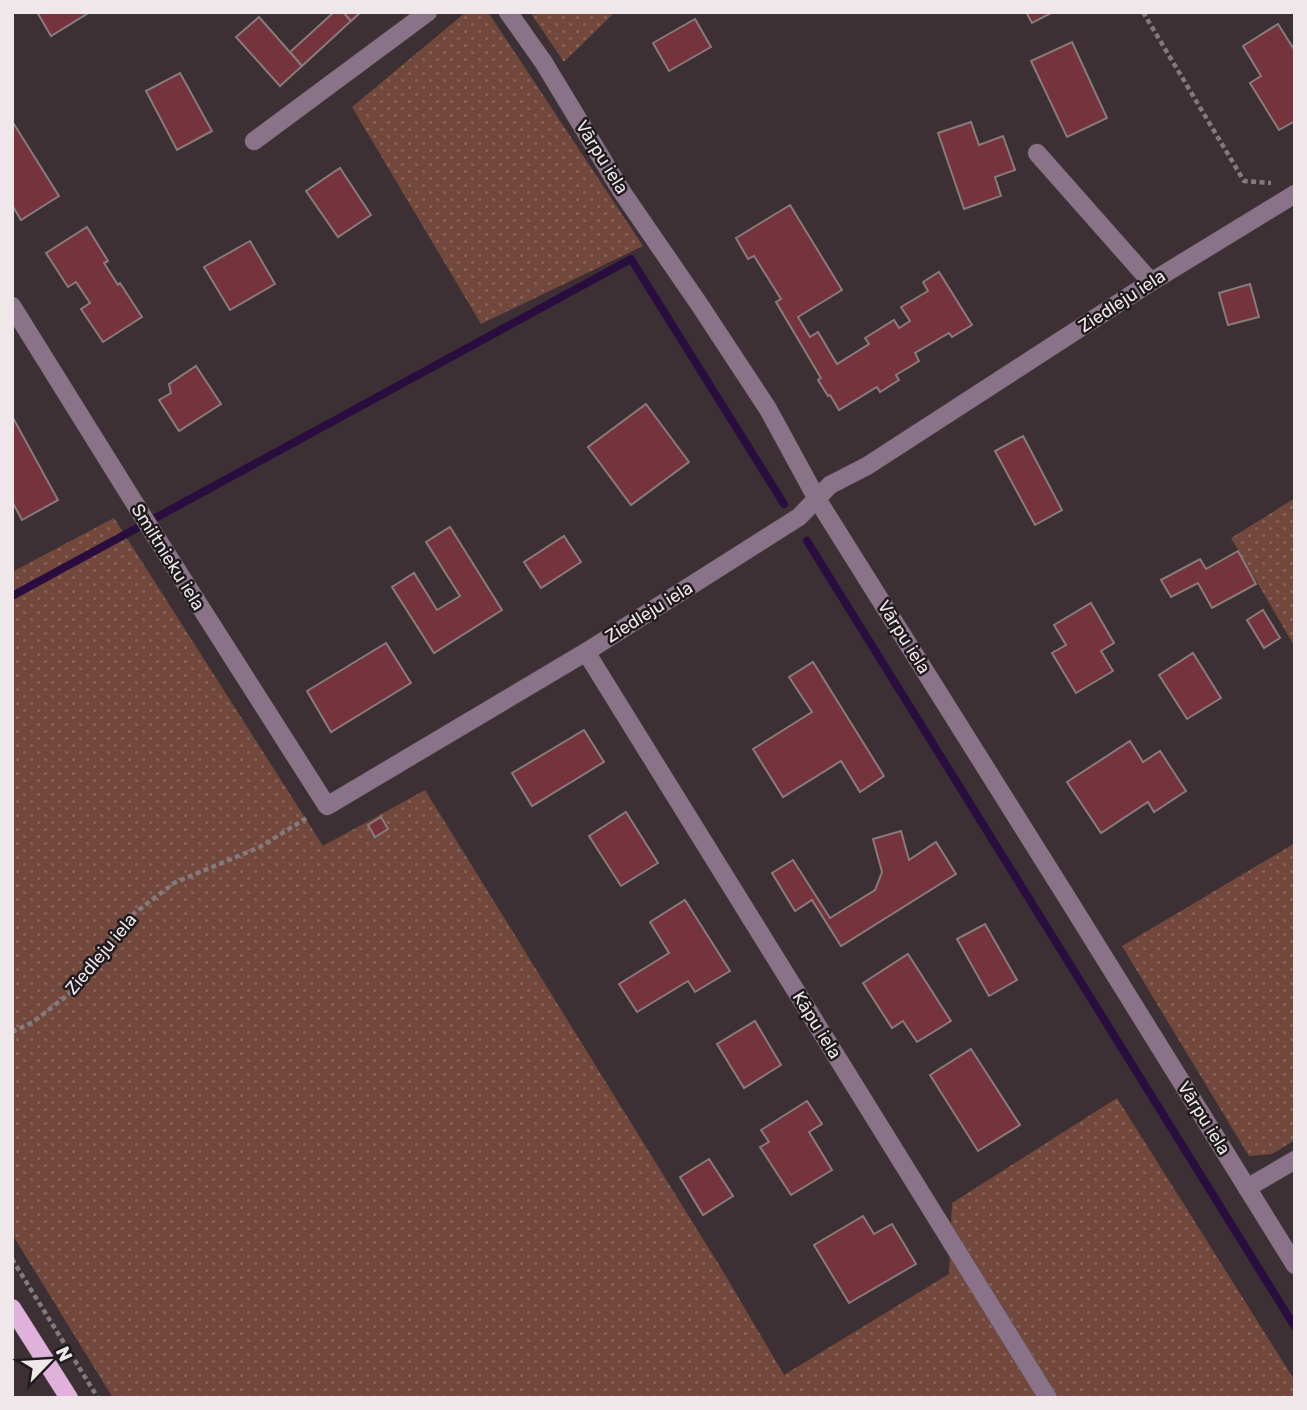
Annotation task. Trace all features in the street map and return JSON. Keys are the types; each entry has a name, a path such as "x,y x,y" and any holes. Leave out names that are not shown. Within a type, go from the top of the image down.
{"main road":[{"path":"12,1308 69,1398"}],"street":[{"path":"254,141 428,12"},
{"name":"Vārpu iela","path":"508,12 544,63 622,192 768,409 817,499 1295,1265"},
{"path":"1037,153 1151,282"},
{"name":"Ziedleju iela","path":"327,806 586,652 799,517 830,485 867,466 1289,189"},
{"name":"Smiltnieku iela","path":"12,306 327,806"},
{"name":"Kāpu iela","path":"586,652 1048,1398"},
{"path":"1247,1188 1295,1160"}],"path":[{"path":"1143,12 1244,181 1289,189"},
{"name":"Ziedleju iela","path":"12,1032 33,1023 69,994 127,919 174,883 260,847 327,806"},
{"path":"12,1259 98,1398"}],"shaded area":[{"path":"466,12 488,12 643,246 481,324 352,107"},
{"path":"530,12 615,12 564,62"},
{"path":"1295,498 1295,647 1231,538"},
{"path":"114,518 323,846 425,790 724,1273 784,1375 949,1274 952,1203 1117,1098 1295,1381 1295,1398 113,1398 12,1234 12,572"},
{"path":"1295,843 1295,1140 1272,1154 1249,1156 1122,946"}],"building":[{"path":"37,12 90,12 51,36"},
{"path":"334,12 343,12 351,21 302,66 290,52"},
{"path":"343,12 361,12 351,21"},
{"path":"1026,12 1053,12 1032,23"},
{"path":"259,17 302,66 280,86 236,37"},
{"path":"695,19 711,47 669,71 653,43"},
{"path":"1278,24 1295,51 1295,121 1279,130 1250,83 1261,76 1243,46"},
{"path":"1072,42 1107,118 1067,137 1031,61"},
{"path":"180,73 212,131 177,150 146,91"},
{"path":"12,121 59,196 21,220 12,205"},
{"path":"971,122 979,145 1003,136 1015,170 995,177 1001,196 964,209 938,133"},
{"path":"340,168 371,215 338,237 306,191"},
{"path":"790,205 842,290 798,317 810,337 818,332 837,364 869,344 865,338 894,320 899,328 910,321 901,307 928,291 923,282 939,272 972,325 952,337 949,333 915,353 919,361 896,375 899,380 880,392 877,387 839,410 818,380 821,378 776,302 781,299 754,256 748,259 736,238"},
{"path":"87,227 108,261 104,263 142,317 103,342 81,309 90,303 76,282 68,287 46,253"},
{"path":"250,241 275,284 230,310 204,267"},
{"path":"1250,284 1259,317 1228,325 1219,293"},
{"path":"196,366 221,404 179,431 159,400 171,393 169,384"},
{"path":"646,404 689,462 631,505 588,447"},
{"path":"12,416 58,500 22,520 14,505 12,506"},
{"path":"1023,436 1062,510 1035,525 995,451"},
{"path":"450,527 502,610 434,653 392,587 414,573 437,610 460,596 426,542"},
{"path":"564,536 581,562 541,588 524,562"},
{"path":"1238,551 1256,584 1212,608 1198,583 1171,597 1161,580 1200,559 1206,569"},
{"path":"1091,603 1114,643 1101,651 1113,671 1076,693 1052,653 1066,645 1054,625"},
{"path":"1263,610 1280,638 1264,648 1247,620"},
{"path":"386,643 411,683 331,732 307,691"},
{"path":"1193,653 1221,698 1187,719 1159,675"},
{"path":"813,662 884,776 860,792 841,761 783,797 753,749 812,712 789,677"},
{"path":"584,730 604,762 532,806 512,773"},
{"path":"1130,741 1143,762 1160,751 1186,791 1154,812 1148,802 1101,833 1067,782"},
{"path":"626,812 658,863 621,886 589,836"},
{"path":"381,817 388,829 375,837 368,825"},
{"path":"901,831 909,860 936,842 956,874 841,946 812,900 795,911 772,873 793,860 830,918 875,890 882,872 873,839"},
{"path":"685,900 730,971 695,992 688,981 637,1012 619,984 669,953 650,922"},
{"path":"985,924 1017,980 989,996 957,939"},
{"path":"908,954 951,1021 917,1042 903,1021 892,1028 863,983"},
{"path":"755,1021 781,1065 744,1088 717,1044"},
{"path":"971,1049 1020,1125 978,1151 930,1075"},
{"path":"807,1101 822,1124 809,1132 832,1170 791,1195 760,1147 769,1142 761,1130"},
{"path":"709,1159 733,1196 703,1215 680,1177"},
{"path":"863,1216 874,1234 892,1224 916,1264 849,1303 814,1245"}],"waterway":[{"path":"12,596 631,259 784,504"},
{"path":"807,541 1295,1327"}]}
